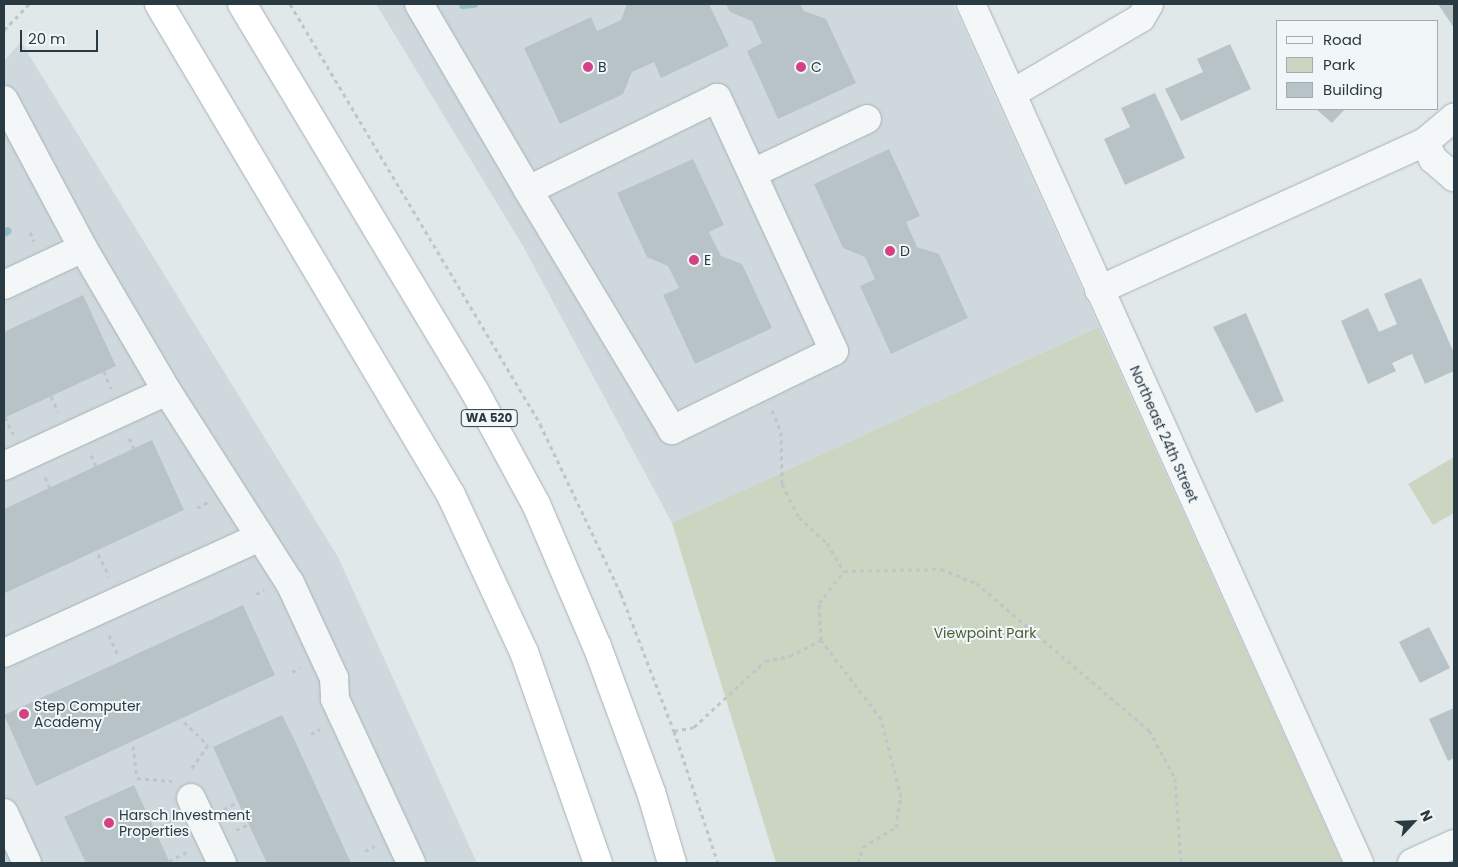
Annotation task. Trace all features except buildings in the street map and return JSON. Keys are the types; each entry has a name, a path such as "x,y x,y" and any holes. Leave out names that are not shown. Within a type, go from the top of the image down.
{"highway":[{"path":"159,4 451,495 524,652 598,863"},
{"name":"WA 520","path":"242,4 474,390 536,504 597,646 651,792 672,863"}],"street":[{"path":"419,4 528,190 672,430 834,351 717,98 528,190"},
{"name":"Northeast 24th Street","path":"971,4 1359,863"},
{"path":"1012,93 1049,75 1141,18 1149,4"},
{"path":"4,100 83,248 167,391 290,583 334,678 335,699 411,863"},
{"path":"1099,290 1425,142 1454,118"},
{"path":"753,173 867,119"},
{"path":"1425,142 1432,160 1454,177"},
{"path":"4,284 83,248"},
{"path":"4,466 167,391"},
{"path":"4,653 260,537"},
{"path":"187,785 222,863"},
{"path":"4,813 26,863"},
{"path":"1412,863 1454,844"}],"path":[{"path":"4,30 29,4"},
{"path":"762,386 781,432 782,484 799,517 827,542 844,571"},
{"path":"98,554 104,568"},
{"path":"844,571 941,570 976,583 1149,730 1175,778 1182,863"},
{"path":"844,571 819,603 821,640 881,719 901,797 896,827 863,846 858,863"},
{"path":"674,730 694,727 765,661 790,656 821,640"},
{"path":"112,642 117,653"},
{"path":"133,746 137,778 187,785 208,745 184,722"},
{"path":"169,861 192,850"}],"shaded area":[{"path":"376,4 953,4 1099,327 672,523 523,246"},
{"path":"21,42 338,557 477,863 4,863 4,61"}],"green space":[{"name":"Viewpoint Park","path":"1099,327 1342,863 776,863 672,523"},
{"path":"1454,457 1454,513 1433,525 1408,484"}],"waterway":[{"path":"463,5 474,4"},
{"path":"4,233 8,231"}],"place":[{"name":"B","path":"588,67"},
{"name":"C","path":"801,67"},
{"name":"D","path":"890,251"},
{"name":"E","path":"694,260"},
{"name":"Step Computer Academy","path":"24,714"},
{"name":"Harsch Investment Properties","path":"109,823"}]}
